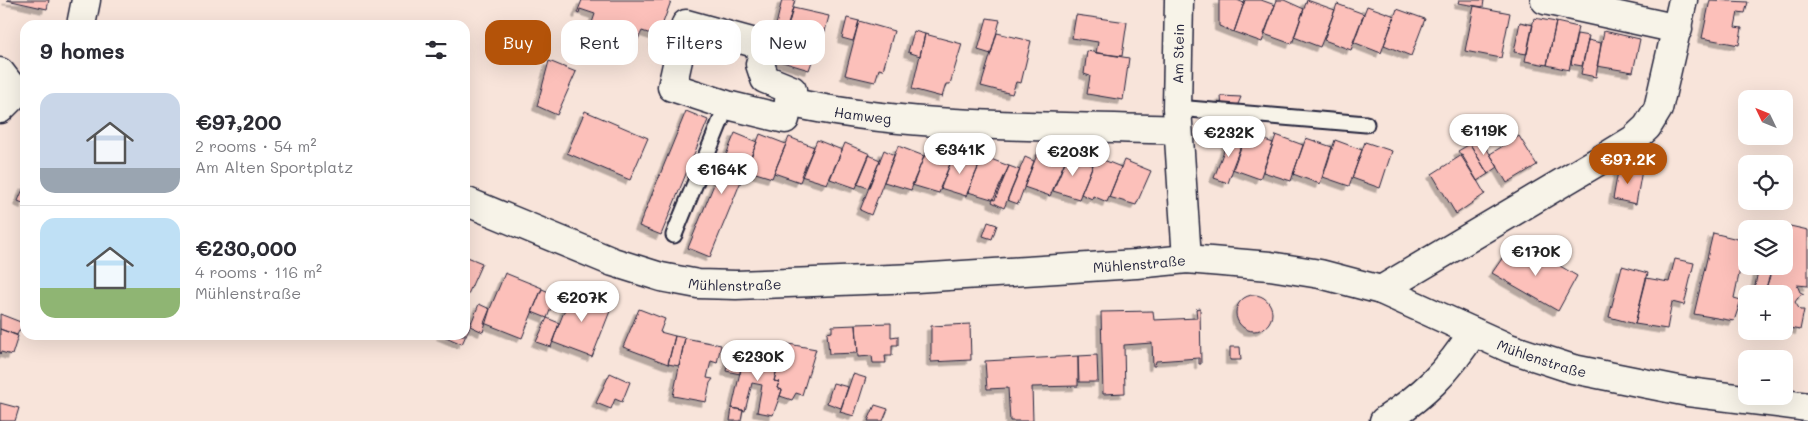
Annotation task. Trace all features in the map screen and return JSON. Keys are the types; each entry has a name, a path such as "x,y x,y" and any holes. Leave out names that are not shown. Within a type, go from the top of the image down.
{"street":[{"path":"82,20 86,0"},
{"name":"Am Stein","path":"1179,0 1177,119 1186,259"},
{"path":"1545,0 1678,28"},
{"path":"1381,290 1633,140 1647,127 1658,109 1683,0"},
{"path":"686,24 766,46 760,64 765,79 792,90 785,119 727,105 672,86 686,24"},
{"name":"Hamweg","path":"789,102 834,112 883,118 1177,119"},
{"name":"Mühlenstraße","path":"470,203 613,262 661,277 698,284 736,286 916,278 1186,259 1270,266 1320,274 1381,290 1509,348 1573,369 1688,392 1808,407"},
{"path":"1384,421 1408,406 1431,387 1456,359 1473,332"}],"lane":[{"path":"674,235 727,105"},
{"path":"1177,119 1366,124"}],"building":[{"path":"7,0 49,0 47,9"},
{"path":"582,0 671,1 664,20 648,20 648,33 642,31 638,39 638,20 593,20 595,14 580,9 579,14 577,13"},
{"path":"782,0 795,0 789,20 777,20"},
{"path":"1219,0 1237,0 1244,3 1234,32 1219,26"},
{"path":"1245,0 1261,0 1275,5 1262,42 1234,32"},
{"path":"1277,0 1284,0 1304,9 1292,44 1264,34"},
{"path":"1307,0 1335,10 1320,47 1294,37"},
{"path":"1459,0 1484,0 1483,7 1458,3"},
{"path":"1710,0 1748,2 1745,13 1738,12 1735,27 1742,28 1739,45 1702,38"},
{"path":"1337,4 1364,14 1351,50 1324,40"},
{"path":"1367,6 1395,16 1381,53 1353,42"},
{"path":"1474,6 1510,13 1501,58 1465,51"},
{"path":"793,8 829,16 825,31 825,20 790,20"},
{"path":"1397,9 1425,19 1411,56 1384,45"},
{"path":"1076,15 1127,22 1122,56 1096,53 1098,42 1072,38"},
{"path":"847,18 859,21 853,41 842,38"},
{"path":"987,18 1000,20 991,54 978,50"},
{"path":"1534,18 1556,22 1547,65 1525,61"},
{"path":"859,21 894,31 883,70 879,69 875,82 845,75"},
{"path":"1520,22 1533,25 1527,54 1514,52"},
{"path":"1556,22 1578,27 1569,70 1547,65"},
{"path":"914,31 925,34 920,56 908,52"},
{"path":"1604,31 1640,39 1633,72 1597,66"},
{"path":"997,33 1031,41 1021,83 1016,82 1012,94 981,86"},
{"path":"925,34 962,44 950,84 946,84 942,97 912,89"},
{"path":"1577,34 1589,36 1582,66 1571,64"},
{"path":"1588,40 1601,43 1596,77 1581,74"},
{"path":"1087,51 1129,58 1123,100 1087,94 1090,76 1084,74"},
{"path":"551,62 576,72 557,115 537,106 548,65 551,65"},
{"path":"792,65 811,65 809,70"},
{"path":"1221,96 1241,97 1236,109 1222,109"},
{"path":"585,111 648,138 630,180 567,153"},
{"path":"686,111 708,120 661,235 639,226"},
{"path":"735,133 757,142 710,257 688,248"},
{"path":"1246,133 1273,143 1260,179 1232,169"},
{"path":"760,134 786,144 772,178 746,170"},
{"path":"1230,134 1244,139 1228,183 1214,178"},
{"path":"1276,135 1303,145 1291,181 1263,172"},
{"path":"1519,136 1537,165 1507,183 1490,154"},
{"path":"789,137 814,147 800,182 774,173"},
{"path":"1306,138 1332,147 1320,184 1293,174"},
{"path":"1480,138 1498,167 1488,174 1470,144"},
{"path":"817,140 842,150 827,184 801,176"},
{"path":"1335,140 1362,150 1349,186 1323,177"},
{"path":"1365,142 1392,151 1380,188 1352,178"},
{"path":"845,143 870,154 856,188 830,179"},
{"path":"1470,144 1488,174 1477,181 1458,151"},
{"path":"898,146 924,156 911,190 884,182"},
{"path":"884,150 894,155 871,215 860,210"},
{"path":"927,150 952,159 939,193 912,185"},
{"path":"1039,150 1065,161 1050,196 1024,187"},
{"path":"955,152 980,163 966,196 940,188"},
{"path":"869,155 880,160 868,188 857,184"},
{"path":"1068,155 1093,165 1079,199 1053,191"},
{"path":"1462,155 1485,194 1456,214 1432,174"},
{"path":"983,156 1009,166 995,200 968,192"},
{"path":"1025,157 1034,161 1018,204 1007,200"},
{"path":"1096,157 1121,167 1107,202 1093,196 1092,199 1081,194"},
{"path":"1124,160 1151,171 1136,205 1109,197"},
{"path":"1009,166 1020,170 1004,208 992,202"},
{"path":"1619,166 1642,170 1636,204 1613,199"},
{"path":"988,222 997,225 992,239 983,236"},
{"path":"1793,227 1808,230 1808,286 1797,285 1800,292 1804,294 1800,295 1795,302 1800,310 1804,310 1800,330 1793,329 1793,285 1767,285 1770,275 1793,275"},
{"path":"1713,233 1738,239 1739,275 1734,298 1738,299 1738,309 1734,321 1694,314"},
{"path":"1510,247 1530,260 1535,251 1577,276 1558,311 1492,273"},
{"path":"470,258 482,263 470,290"},
{"path":"1675,259 1694,263 1684,305 1672,302 1667,329 1635,324 1646,278 1669,282"},
{"path":"1622,266 1648,273 1635,324 1609,317"},
{"path":"505,273 542,288 522,338 484,323"},
{"path":"1757,275 1770,275 1767,285 1755,285"},
{"path":"542,289 556,295 547,318 532,312"},
{"path":"573,289 612,306 592,357 552,342"},
{"path":"1254,295 1261,296 1267,300 1271,306 1271,320 1267,326 1261,330 1254,331 1247,330 1241,326 1237,320 1236,313 1237,306 1241,300 1247,296"},
{"path":"479,304 490,309 483,332 470,326"},
{"path":"1200,308 1201,364 1199,364 1199,358 1156,361 1155,366 1153,366 1152,343 1124,345 1125,393 1103,394 1101,312 1153,311 1154,320 1197,318 1196,309"},
{"path":"639,309 665,319 660,332 675,336 668,364 623,347"},
{"path":"0,314 20,322 20,329 17,335 0,329"},
{"path":"547,318 559,323 551,347 536,342"},
{"path":"891,323 891,337 898,336 898,345 892,345 892,356 885,356 886,363 873,363 872,356 858,357 856,324"},
{"path":"970,324 971,360 931,362 931,326"},
{"path":"856,325 858,353 829,354 827,333 832,332 832,326"},
{"path":"0,329 18,336 12,355 1,352 0,354"},
{"path":"675,336 685,338 679,366 668,364"},
{"path":"685,338 721,345 717,363 711,361 707,378 713,379 710,383 706,402 673,396"},
{"path":"453,340 464,340 462,344"},
{"path":"783,343 816,349 802,395 796,393 792,400 780,396 782,390 777,388 779,382 774,381"},
{"path":"731,347 745,350 740,374 726,371"},
{"path":"1230,347 1240,347 1241,360 1230,360"},
{"path":"745,350 780,357 774,381 779,382 777,388 782,390 773,415 757,412 762,385 752,383 745,411 732,408"},
{"path":"1097,355 1098,382 1079,382 1078,356"},
{"path":"1078,356 1078,386 1032,387 1033,421 1010,421 1008,388 987,389 985,361"},
{"path":"610,373 630,382 622,402 615,399 611,409 596,403"},
{"path":"853,374 866,378 854,416 840,412"},
{"path":"833,383 848,387 841,408 827,403"},
{"path":"0,403 19,408 15,421 0,421"},
{"path":"875,405 888,409 883,421 868,421"},
{"path":"732,408 743,410 741,421 730,421"}]}
